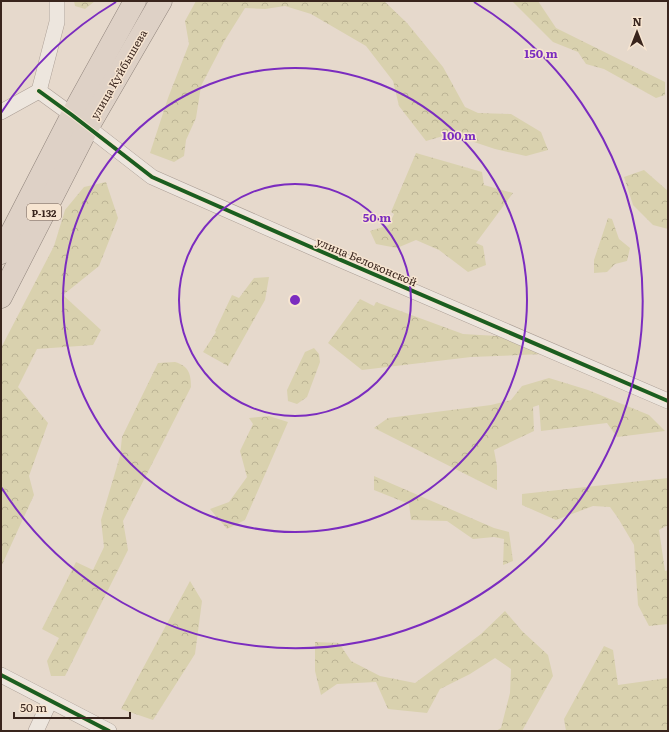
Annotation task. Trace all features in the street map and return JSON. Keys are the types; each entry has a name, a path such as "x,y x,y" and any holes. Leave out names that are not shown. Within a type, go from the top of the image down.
{"highway":[{"name":"улица Куйбышева","path":"1,297 135,1"},
{"name":"улица Куйбышева","path":"80,121 161,1"},
{"name":"Р-132","path":"1,253 80,121"}],"street":[{"path":"1,112 38,91 57,22 58,1"},
{"name":"улица Белоконской","path":"38,91 80,121 152,177 668,401"},
{"path":"1,675 109,731"},
{"path":"36,731 50,701"}],"green space":[{"path":"74,1 95,1 85,9 75,6"},
{"path":"196,1 384,1 407,23 443,67 465,107 478,113 511,114 541,132 548,150 526,156 495,149 450,134 426,141 399,106 393,81 366,46 311,14 285,6 265,9 245,8 225,40 201,86 196,118 186,140 184,156 174,162 150,153 168,98 189,44 185,21"},
{"path":"512,1 538,1 556,28 665,82 665,95 656,98 604,69 586,64 578,52 553,42"},
{"path":"416,153 482,172 484,185 513,193 476,243 483,246 486,265 468,272 439,250 416,240 397,248 376,244 370,231 389,225 394,214 391,212"},
{"path":"644,170 668,191 668,229 653,225 633,205 624,177"},
{"path":"106,182 118,218 99,266 63,295 101,330 93,345 37,349 18,387 48,423 29,476 34,495 1,567 1,348 54,246 65,210 84,187"},
{"path":"608,218 612,219 619,239 630,248 627,261 615,264 607,272 594,273 594,260"},
{"path":"269,277 265,300 228,366 203,352 216,332 215,331 232,295 239,298 254,278"},
{"path":"360,299 374,306 376,302 463,334 516,337 543,354 471,357 362,370 328,343"},
{"path":"314,348 319,354 320,362 307,397 297,404 288,401 287,390 305,352"},
{"path":"175,362 186,368 190,374 191,387 123,521 128,550 65,676 51,676 47,661 59,638 42,629 76,562 93,570 104,547 101,520 120,456 122,437 158,363"},
{"path":"549,378 588,390 649,415 665,431 617,437 607,423 541,431 539,405 533,407 534,431 494,450 497,466 497,490 374,428 388,418 491,405 511,400 522,386"},
{"path":"269,416 288,422 245,520 227,529 210,509 229,502 247,477 240,451 253,424 249,418"},
{"path":"374,476 494,528 509,532 513,561 503,565 504,539 494,537 473,539 447,521 411,520 409,504 374,490"},
{"path":"668,478 668,525 659,530 665,571 668,570 668,624 649,626 638,605 634,545 610,507 593,506 556,520 522,505 522,494"},
{"path":"190,581 202,601 195,654 153,720 121,709"},
{"path":"505,611 522,631 548,655 553,676 522,731 496,731 501,728 510,693 511,669 495,658 470,674 440,689 427,713 388,709 376,682 337,684 321,695 315,671 315,642 339,643 351,661 380,676 415,683 481,634"},
{"path":"604,646 613,650 618,685 668,678 668,731 566,731 564,719"}],"cycle path":[{"path":"39,91 152,177 668,401"},
{"path":"1,675 109,731"}]}
